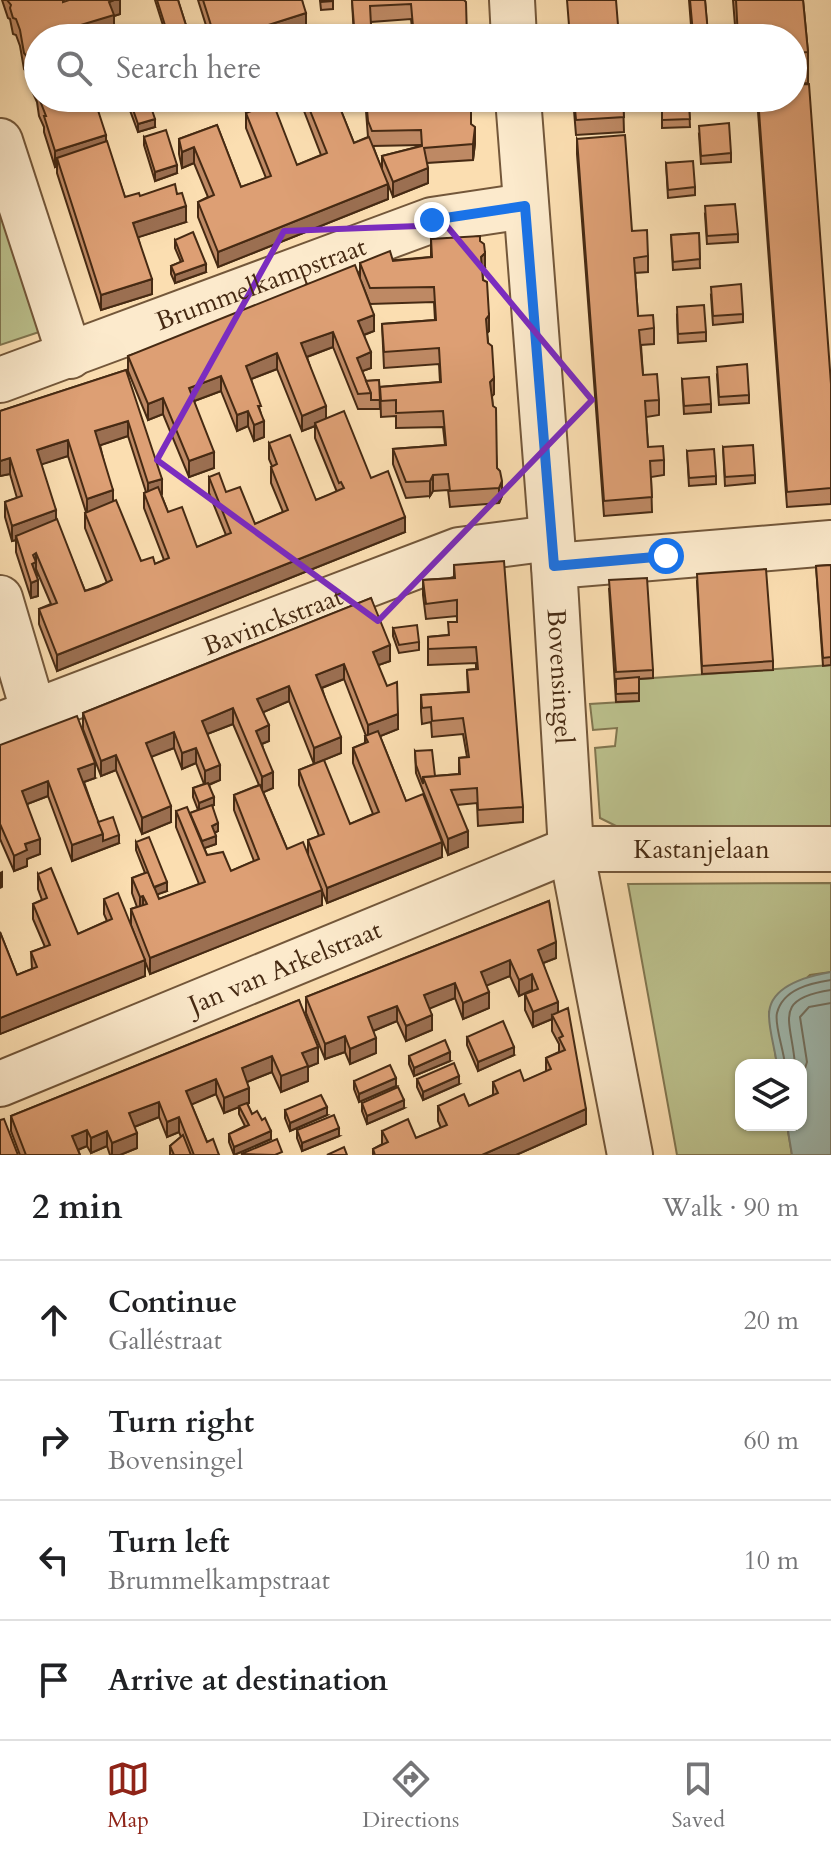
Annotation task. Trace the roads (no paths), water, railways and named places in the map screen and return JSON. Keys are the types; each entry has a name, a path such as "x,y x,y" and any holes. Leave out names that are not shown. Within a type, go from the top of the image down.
{"street":[{"path":"512,0 513,24"},
{"name":"Bovensingel","path":"519,112 571,849 630,1155"},
{"path":"0,141 70,356"},
{"name":"Brummelkampstraat","path":"0,380 432,220 525,206"},
{"name":"Bavinckstraat","path":"17,719 459,550 552,552 831,543"},
{"path":"0,598 17,719"},
{"name":"Kastanjelaan","path":"571,849 831,849"},
{"name":"Jan van Arkelstraat","path":"0,1084 571,849"}],"water":[{"path":"831,972 831,1155 792,1155 788,1131 807,1131 807,1059 776,1059 769,1015 775,997 791,984"}]}
